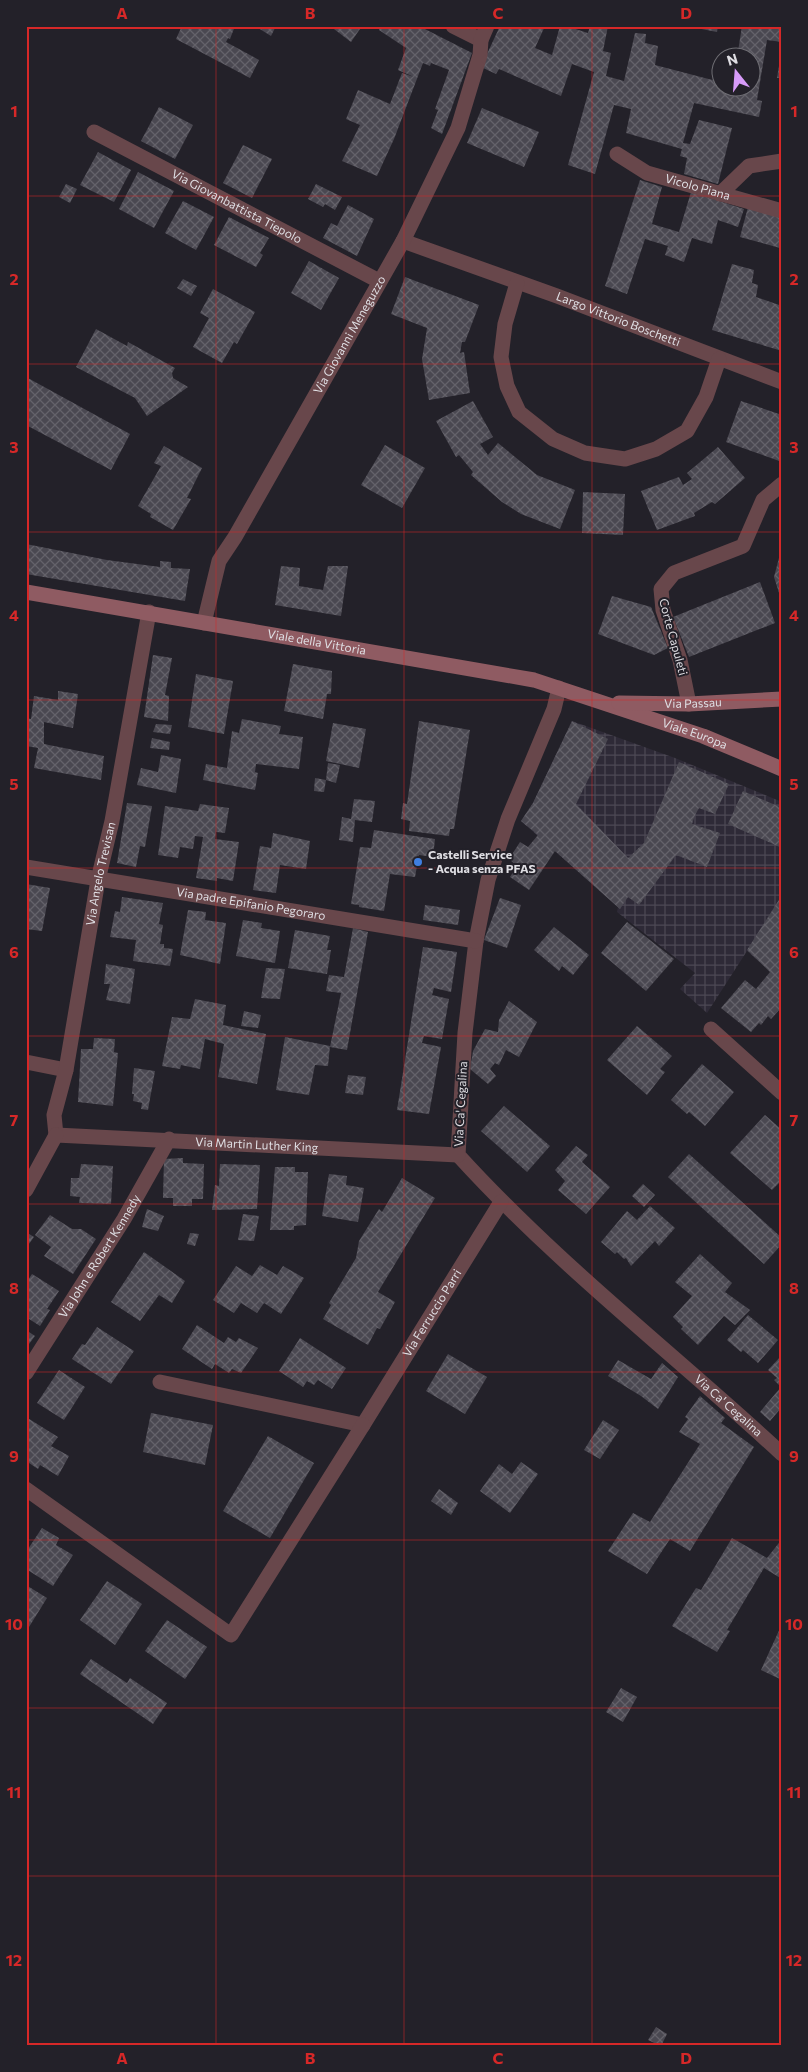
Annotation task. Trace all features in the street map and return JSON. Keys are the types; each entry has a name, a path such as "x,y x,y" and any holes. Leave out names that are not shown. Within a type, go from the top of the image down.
{"main road":[{"name":"Viale della Vittoria","path":"26,592 524,679 605,703"},
{"name":"Via Passau","path":"605,703 689,704 779,696"},
{"name":"Viale Europa","path":"605,703 703,736 782,769"}],"street":[{"path":"453,26 481,40"},
{"name":"Via Giovanni Meneguzzo","path":"204,622 219,561 235,537 403,241 458,128 480,55 481,40 487,26"},
{"name":"Via Giovanbattista Tiepolo","path":"94,132 379,281"},
{"name":"Vicolo Piana","path":"617,154 646,173 782,210"},
{"path":"720,194 749,166 782,161"},
{"name":"Largo Vittorio Boschetti","path":"403,241 557,296 782,382"},
{"path":"517,283 505,324 501,357 507,386 520,412 553,439 584,453 624,459 656,449 687,431 706,397 719,359"},
{"name":"Corte Capuleti","path":"689,704 680,660 663,610 661,589 674,573 742,546 763,500 782,484"},
{"name":"Via Angelo Trevisan","path":"56,1135 54,1115 66,1070 98,880 112,821 149,612"},
{"name":"Via Ca' Cegalina","path":"559,688 554,709 506,828 488,880 476,941 465,1033 458,1155 501,1202 782,1454"},
{"name":"Via padre Epifanio Pegoraro","path":"26,867 476,941"},
{"path":"711,1029 782,1093"},
{"path":"26,1062 66,1070"},
{"path":"26,1190 37,1173 56,1135"},
{"name":"Via Martin Luther King","path":"56,1135 169,1139 458,1155"},
{"name":"Via John e Robert Kennedy","path":"26,1373 124,1219 169,1139"},
{"name":"Via Ferruccio Parri","path":"26,1489 231,1635 501,1202"},
{"path":"160,1382 363,1425"}],"shaded area":[{"path":"572,721 675,758 782,802 782,981 747,951 707,1013 680,989 695,973 617,912 618,907 521,821 533,803"}],"building":[{"path":"182,26 235,26 230,39 228,38 226,42 259,60 250,78 176,39"},
{"path":"255,26 276,26 271,36"},
{"path":"330,26 362,26 351,42"},
{"path":"381,26 419,26 472,53 442,134 431,128 438,110 435,109 449,70 431,63 430,66 423,63 394,139 377,176 342,161 360,125 346,119 358,90 390,104 402,73 414,77 398,70 406,48 379,30"},
{"path":"500,26 545,26 535,48 552,55 560,26 588,33 590,26 608,26 603,51 611,53 606,76 624,81 635,33 646,34 645,43 658,46 655,65 710,79 710,98 757,98 757,100 762,101 759,117 694,103 683,143 690,144 699,120 732,128 718,184 684,174 687,158 680,156 682,149 626,133 631,109 614,105 595,174 568,165 594,72 572,64 561,96 499,69 496,74 481,67"},
{"path":"686,26 718,26 717,32"},
{"path":"742,26 782,26 782,42 767,40 760,82 760,48 739,48"},
{"path":"781,54 782,78 777,78"},
{"path":"159,107 193,125 175,159 141,141"},
{"path":"482,108 539,132 524,167 467,143"},
{"path":"243,145 272,159 252,198 223,183"},
{"path":"98,152 131,170 114,202 80,185"},
{"path":"138,172 174,191 154,228 119,209"},
{"path":"640,180 662,187 652,224 679,232 691,192 744,209 738,227 718,220 712,244 692,238 684,262 665,255 668,246 645,239 627,294 605,286"},
{"path":"66,184 77,189 70,203 59,197"},
{"path":"316,184 342,197 335,210 325,204 323,207 308,199"},
{"path":"183,201 214,217 196,250 165,233"},
{"path":"348,205 374,219 357,256 323,238 331,223 337,226"},
{"path":"748,207 782,216 780,248 740,237"},
{"path":"229,217 269,238 260,253 263,255 256,267 214,245"},
{"path":"309,261 339,278 321,310 291,293"},
{"path":"732,264 754,270 752,283 758,285 756,297 782,306 782,351 712,330"},
{"path":"405,277 479,305 465,342 462,342 460,353 464,352 470,393 429,400 422,359 427,328 391,314"},
{"path":"183,279 197,286 191,296 177,288"},
{"path":"213,289 255,312 237,344 234,342 222,363 193,347 209,318 200,313"},
{"path":"96,329 127,346 128,342 175,368 172,373 173,378 188,387 147,416 135,398 76,367"},
{"path":"26,377 130,434 111,470 26,425"},
{"path":"473,401 493,437 480,444 488,455 498,443 537,475 575,490 560,529 521,514 502,502 471,475 473,472 459,455 456,457 436,421"},
{"path":"741,401 782,415 782,462 726,442"},
{"path":"385,445 425,468 402,508 361,485"},
{"path":"164,446 202,468 187,498 191,499 173,530 150,517 151,514 138,506 161,466 154,463"},
{"path":"718,447 745,478 715,504 712,502 694,513 695,516 657,530 641,491 679,477 683,485 692,479 687,473"},
{"path":"583,492 625,494 623,535 582,533"},
{"path":"26,544 107,560 160,567 160,561 171,562 171,568 190,569 185,601 26,574"},
{"path":"779,558 782,559 781,599 774,577"},
{"path":"281,566 300,568 299,586 323,590 328,566 348,566 341,616 275,605"},
{"path":"760,582 775,623 689,657 673,617"},
{"path":"612,596 651,607 668,648 654,655 598,634"},
{"path":"153,655 172,658 165,695 169,696 168,721 144,717"},
{"path":"293,664 332,671 331,694 327,694 323,719 284,711"},
{"path":"196,674 233,681 224,734 188,727"},
{"path":"58,691 78,694 73,728 44,722 44,744 104,756 101,780 34,768 38,748 26,746 26,718 31,719 34,696 58,700"},
{"path":"242,719 281,726 279,734 303,737 299,769 256,764 255,772 258,773 255,790 203,780 206,764 227,768 232,731 239,733"},
{"path":"419,721 470,730 454,829 450,829 449,836 409,831 410,821 401,819 403,803 407,804"},
{"path":"572,721 608,739 576,804 628,858 644,843 679,762 729,784 715,814 699,808 692,824 720,833 707,867 676,855 639,905 628,897 620,909 555,851 529,890 510,877 517,866 509,859 520,842 528,847 538,835 521,821 533,803"},
{"path":"333,723 366,729 359,768 326,761"},
{"path":"156,724 172,725 170,734 153,732"},
{"path":"152,738 170,742 169,750 150,748"},
{"path":"161,755 181,759 176,793 137,785 141,768 158,772"},
{"path":"328,763 340,765 336,783 326,780"},
{"path":"315,778 326,780 324,792 314,791"},
{"path":"743,791 782,808 782,848 728,824"},
{"path":"354,799 375,801 372,822 355,820 353,842 339,840 342,817 351,819"},
{"path":"127,803 152,806 145,847 140,846 136,867 117,863"},
{"path":"200,804 229,808 225,833 216,832 215,839 239,842 233,881 217,878 217,881 196,878 203,837 195,836 193,849 180,847 178,858 158,855 165,806 198,811"},
{"path":"374,830 435,839 433,857 419,855 415,877 390,874 384,911 351,904 360,847 371,848"},
{"path":"273,833 310,841 306,869 280,865 276,893 253,890 260,846 271,848"},
{"path":"26,884 50,888 42,931 26,929"},
{"path":"782,895 782,1007 771,1019 768,1016 761,1025 759,1023 751,1032 721,1008 745,980 756,989 770,972 747,950"},
{"path":"122,897 163,903 159,924 163,925 160,944 164,944 164,948 173,949 170,966 133,961 136,940 110,937 115,911 120,912"},
{"path":"500,898 521,905 507,948 484,940"},
{"path":"425,905 460,910 458,925 423,920"},
{"path":"188,910 206,912 205,920 226,923 220,964 180,955"},
{"path":"243,920 262,923 261,928 280,931 275,963 236,956"},
{"path":"627,922 674,959 646,991 601,953"},
{"path":"554,927 589,955 573,975 562,966 559,971 534,950"},
{"path":"353,928 368,932 347,1050 330,1047 341,993 326,991 329,975 344,977"},
{"path":"295,930 330,936 327,950 331,950 327,974 288,968"},
{"path":"423,947 457,952 451,992 434,988 432,995 449,999 442,1039 424,1036 422,1043 441,1047 429,1114 397,1110"},
{"path":"106,964 135,969 130,1004 106,1000 110,984 104,984"},
{"path":"266,968 285,969 280,999 261,998"},
{"path":"195,999 226,1005 223,1025 266,1034 257,1084 218,1077 224,1044 205,1039 200,1069 181,1065 180,1069 162,1066 172,1017 190,1019"},
{"path":"509,1001 537,1022 519,1057 506,1050 499,1065 495,1063 490,1069 496,1076 488,1084 470,1069 473,1051 485,1029 498,1032 499,1020"},
{"path":"244,1011 261,1015 258,1028 241,1026"},
{"path":"637,1026 672,1056 660,1069 665,1072 647,1095 607,1060"},
{"path":"285,1037 330,1046 328,1066 315,1065 309,1095 276,1090"},
{"path":"94,1038 115,1039 114,1052 118,1053 113,1106 78,1102 81,1049 93,1049"},
{"path":"702,1064 734,1092 705,1126 671,1100"},
{"path":"134,1068 155,1071 148,1110 141,1109 142,1103 133,1101"},
{"path":"348,1075 366,1077 363,1095 345,1093"},
{"path":"504,1106 550,1146 527,1172 481,1131"},
{"path":"765,1115 782,1130 782,1180 772,1190 730,1153"},
{"path":"576,1146 588,1155 582,1162 610,1187 586,1214 558,1190 565,1181 555,1170"},
{"path":"689,1154 782,1238 782,1244 764,1264 668,1177"},
{"path":"183,1158 183,1163 204,1164 203,1199 192,1199 192,1206 173,1206 173,1198 163,1198 164,1159"},
{"path":"81,1164 113,1166 111,1204 79,1203 80,1197 70,1196 71,1178 79,1178"},
{"path":"220,1164 260,1165 257,1209 212,1210 215,1185 219,1186"},
{"path":"275,1167 295,1167 295,1172 308,1172 306,1225 294,1226 294,1230 270,1230"},
{"path":"329,1174 347,1176 346,1185 364,1188 358,1222 322,1216"},
{"path":"402,1178 435,1198 378,1292 395,1302 380,1329 377,1328 368,1345 323,1319 331,1305 329,1303 356,1258 359,1241 379,1209 382,1212"},
{"path":"643,1184 655,1195 644,1207 632,1196"},
{"path":"650,1206 675,1228 659,1246 655,1241 631,1266 626,1258 624,1259 617,1252 615,1254 601,1242 627,1211 637,1220"},
{"path":"147,1209 164,1216 158,1231 142,1227"},
{"path":"243,1214 259,1216 254,1241 238,1240"},
{"path":"50,1215 72,1229 81,1229 96,1239 73,1274 44,1256 51,1247 35,1235"},
{"path":"26,1232 34,1237 26,1248"},
{"path":"190,1233 199,1234 195,1246 187,1244"},
{"path":"144,1252 185,1281 172,1303 159,1295 140,1321 111,1302"},
{"path":"700,1254 732,1283 725,1292 750,1310 735,1325 724,1316 698,1345 681,1329 683,1327 673,1317 692,1296 675,1282"},
{"path":"260,1265 277,1275 283,1266 304,1278 281,1314 264,1303 257,1313 241,1303 234,1313 213,1300 236,1266 252,1276"},
{"path":"32,1274 59,1291 47,1309 50,1310 40,1326 26,1317 26,1283"},
{"path":"748,1315 778,1340 758,1363 743,1350 741,1352 727,1340"},
{"path":"197,1325 224,1343 228,1337 236,1342 239,1338 258,1348 241,1373 232,1369 229,1373 215,1364 212,1369 182,1349"},
{"path":"97,1327 134,1351 111,1384 72,1359 82,1344 85,1345"},
{"path":"26,1330 35,1336 26,1348"},
{"path":"300,1338 346,1368 332,1389 318,1380 314,1385 307,1381 303,1387 279,1371"},
{"path":"448,1354 487,1377 465,1414 426,1391"},
{"path":"782,1355 782,1407 770,1421 760,1412 781,1387 774,1380 777,1378 768,1370"},
{"path":"618,1360 651,1379 662,1363 678,1377 658,1409 608,1376"},
{"path":"59,1370 85,1387 64,1420 37,1403"},
{"path":"700,1396 725,1418 721,1423 754,1447 690,1551 670,1539 647,1574 608,1551 633,1513 650,1522 700,1444 679,1432 688,1419 685,1417"},
{"path":"151,1413 213,1425 205,1465 143,1452"},
{"path":"26,1417 58,1437 51,1446 69,1456 58,1476 40,1465 38,1469 26,1461"},
{"path":"603,1420 619,1430 600,1459 584,1450"},
{"path":"268,1436 314,1463 270,1538 223,1511"},
{"path":"521,1462 538,1474 510,1513 480,1491 499,1464 512,1474"},
{"path":"439,1489 458,1503 451,1515 431,1501"},
{"path":"42,1528 59,1538 56,1545 73,1555 53,1586 26,1569 26,1552"},
{"path":"732,1538 767,1558 782,1539 782,1579 764,1568 727,1630 730,1631 717,1652 672,1626 696,1588 701,1590"},
{"path":"107,1581 142,1604 115,1645 80,1620"},
{"path":"26,1585 47,1598 29,1627 26,1626"},
{"path":"167,1620 207,1647 185,1679 145,1651"},
{"path":"782,1624 782,1680 761,1670"},
{"path":"91,1659 127,1683 130,1678 167,1703 153,1724 80,1674"},
{"path":"621,1688 637,1697 623,1722 606,1712"},
{"path":"656,2027 667,2034 661,2046 648,2040"}],"place":[{"name":"Castelli Service - Acqua senza PFAS","path":"418,862"}]}
